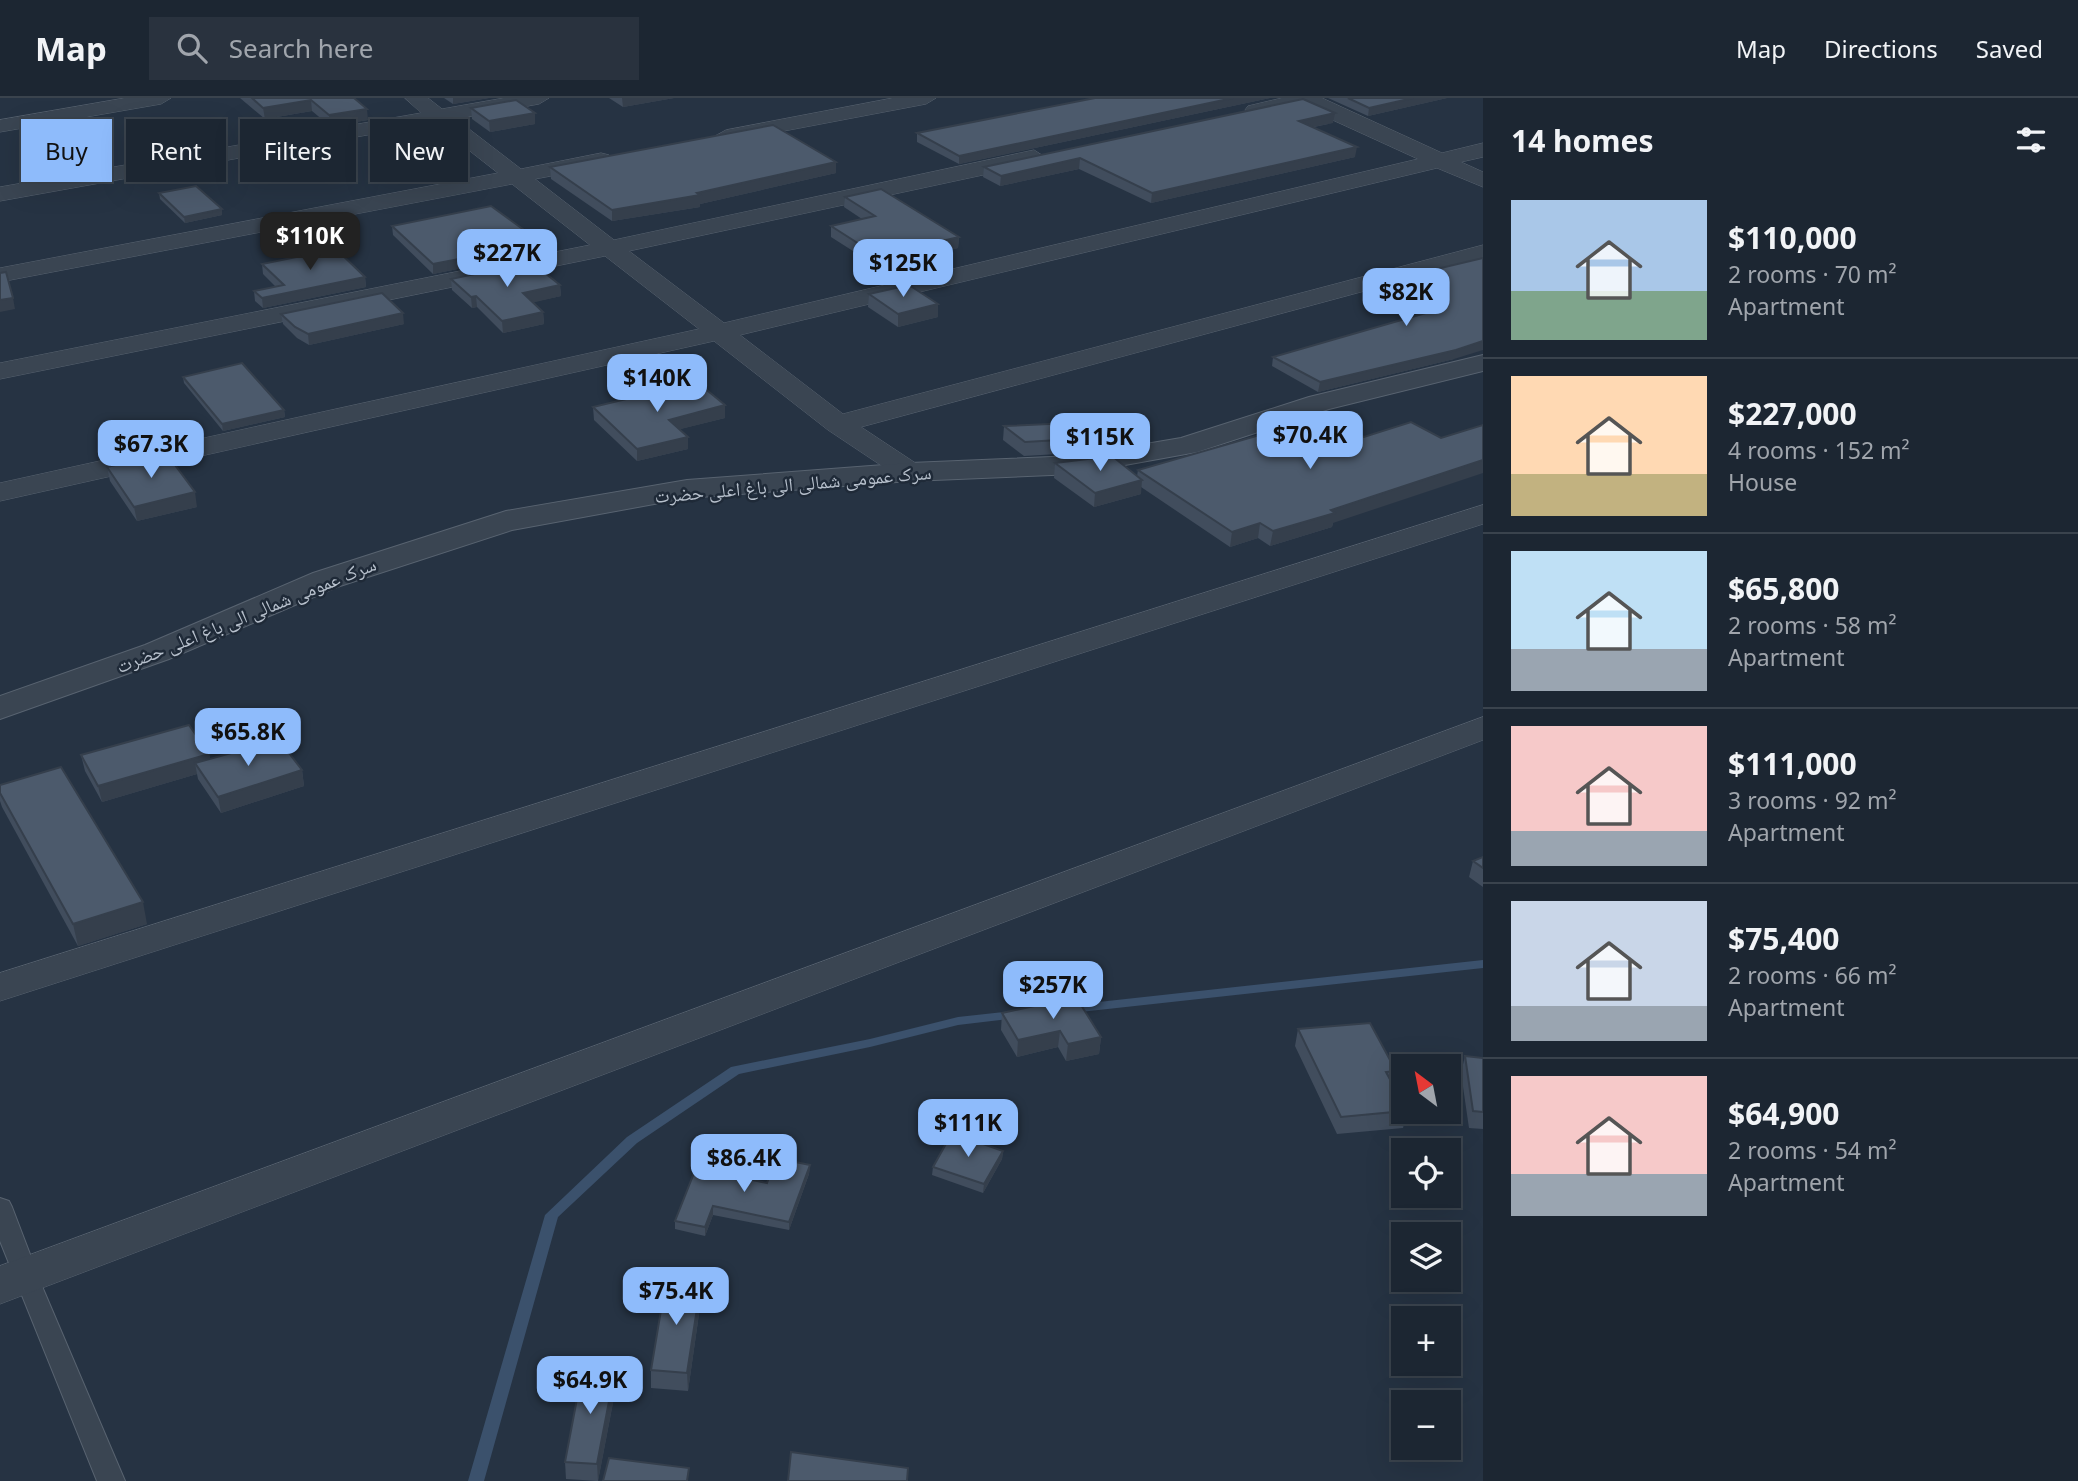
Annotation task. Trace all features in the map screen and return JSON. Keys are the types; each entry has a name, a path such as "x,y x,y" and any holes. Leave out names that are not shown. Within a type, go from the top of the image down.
{"street":[{"path":"0,126 161,98"},
{"path":"415,98 838,424 910,472"},
{"path":"0,194 539,98"},
{"path":"707,140 926,98"},
{"path":"1237,114 1306,99 1483,180"},
{"path":"0,492 721,332 1483,150"},
{"path":"0,371 611,248 1060,152"},
{"path":"0,275 625,156"},
{"path":"838,424 1483,252"},
{"name":"سرک عمومی شمالی الی باغ اعلی حضرت","path":"0,708 157,652 325,580 506,521 687,489 910,472 1075,465 1186,446 1319,403 1483,363"},
{"path":"0,987 1483,514"},
{"path":"13,1281 1483,728"}],"lane":[{"path":"0,1207 13,1281 111,1481"}],"building":[{"path":"252,98 354,98 367,109 329,115 311,100 263,108"},
{"path":"1095,98 1233,98 959,156 917,133"},
{"path":"1348,98 1413,98 1369,108"},
{"path":"1303,99 1335,113 1299,121 1357,147 1152,193 1080,158 1001,176 984,167"},
{"path":"516,100 535,113 489,121 471,108"},
{"path":"773,125 836,162 697,193 700,195 612,210 550,167"},
{"path":"196,186 222,209 184,217 159,193"},
{"path":"881,189 959,237 878,256 831,226 875,216 845,197"},
{"path":"491,206 524,230 494,236 511,249 433,264 392,226"},
{"path":"336,249 365,277 262,298 254,291 284,285 262,264"},
{"path":"1483,258 1483,341 1456,350 1320,382 1273,357 1443,308 1392,285 1410,280 1403,277"},
{"path":"531,262 560,285 523,293 543,312 502,321 476,296 471,297 451,279"},
{"path":"6,272 13,298 0,300 0,273"},
{"path":"909,285 938,304 898,314 869,294"},
{"path":"382,293 403,313 308,334 295,327 281,314"},
{"path":"242,363 284,410 222,424 183,377"},
{"path":"697,382 725,405 669,420 688,437 637,449 593,407"},
{"path":"1326,416 1364,437 1411,422 1441,438 1483,425 1483,460 1331,510 1335,513 1273,531 1260,523 1232,532 1138,470"},
{"path":"1094,422 1101,435 1025,442 1004,426"},
{"path":"166,453 195,492 134,507 107,467"},
{"path":"1112,456 1142,480 1095,493 1055,463"},
{"path":"189,725 209,754 98,786 81,755"},
{"path":"279,740 302,770 218,797 195,763"},
{"path":"61,767 143,902 73,924 0,793 0,785"},
{"path":"1483,857 1483,868 1473,861"},
{"path":"1076,997 1101,1037 1068,1044 1060,1031 1018,1040 1002,1013"},
{"path":"1370,1023 1391,1062 1391,1072 1386,1072 1391,1081 1391,1112 1341,1117 1298,1029"},
{"path":"1465,1056 1483,1058 1483,1112 1473,1111"},
{"path":"952,1133 1003,1151 984,1184 933,1167"},
{"path":"776,1158 810,1165 789,1222 713,1206 705,1227 675,1221 696,1168 767,1183"},
{"path":"666,1280 701,1283 687,1373 651,1370"},
{"path":"583,1367 615,1370 597,1464 565,1462"},
{"path":"791,1452 908,1468 907,1481 788,1481"},
{"path":"609,1458 689,1468 687,1481 603,1481"}],"waterway":[{"path":"1071,1009 1483,964"},
{"path":"476,1481 552,1215 632,1140 735,1070 870,1043 958,1021 1013,1015"}]}
